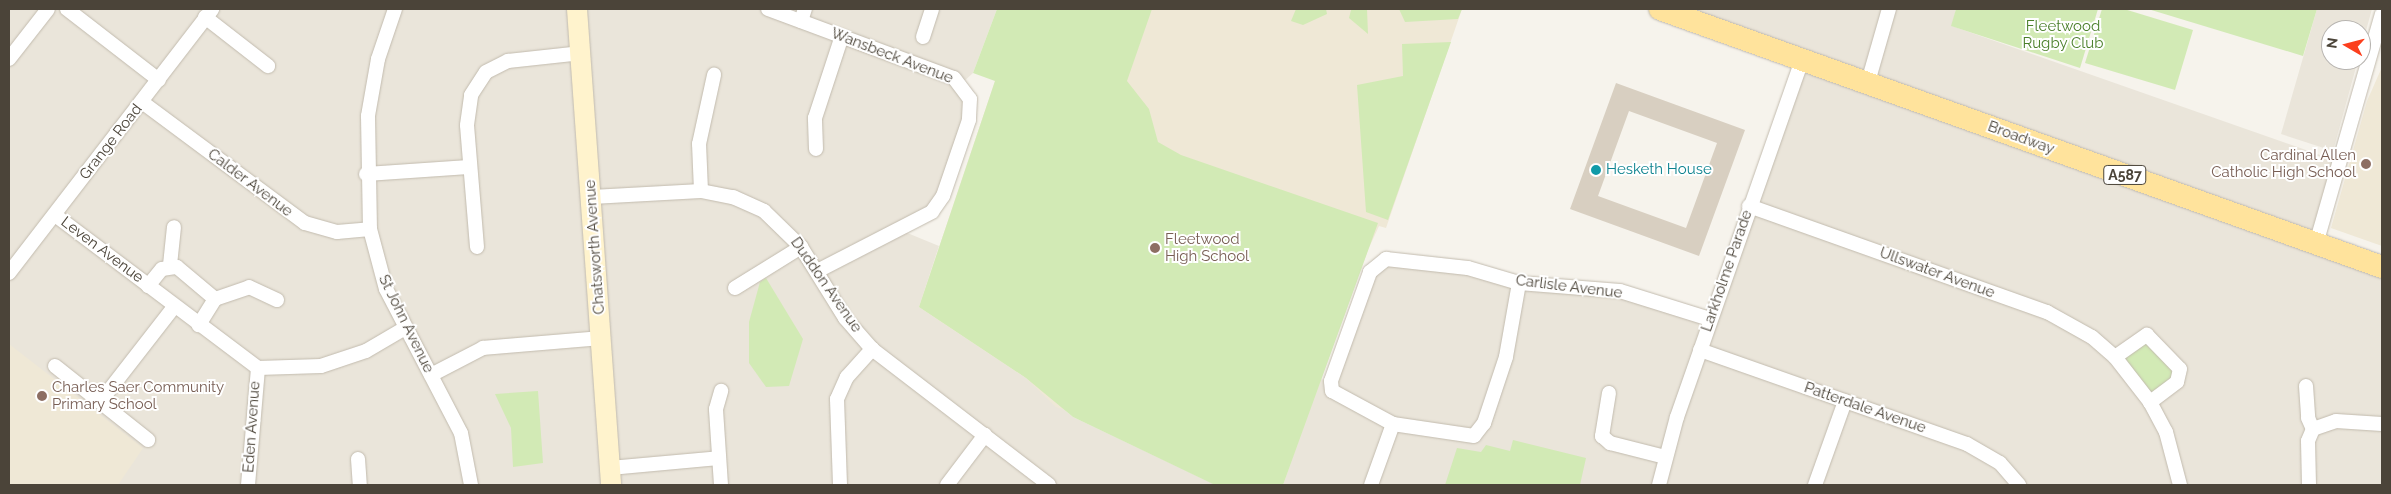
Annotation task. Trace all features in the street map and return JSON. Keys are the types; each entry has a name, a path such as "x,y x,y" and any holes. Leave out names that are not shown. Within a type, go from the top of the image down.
{"main road":[{"name":"Broadway","path":"1660,9 2382,267"}],"street":[{"path":"9,59 48,9"},
{"path":"67,9 159,80"},
{"name":"Chatsworth Avenue","path":"577,9 582,53 610,477"},
{"name":"Wansbeck Avenue","path":"768,9 803,15 842,36 954,78 967,91 971,110 943,196 932,212 817,270"},
{"path":"923,37 932,9"},
{"path":"1868,82 1889,9"},
{"name":"St John Avenue","path":"391,10 372,88 366,174 370,229 386,289 465,442 470,485"},
{"path":"209,13 268,66"},
{"name":"Grange Road","path":"9,273 209,13"},
{"path":"2316,244 2382,14"},
{"path":"816,148 815,118 842,36"},
{"path":"477,247 467,110 471,94 486,72 508,61 582,53"},
{"name":"Larkholme Parade","path":"1659,485 1666,456 1710,319 1802,60"},
{"path":"702,191 699,144 714,75"},
{"name":"Calder Avenue","path":"142,102 305,223 337,232 370,229"},
{"path":"366,174 470,167"},
{"name":"Duddon Avenue","path":"592,197 702,191 733,198 764,211 801,247 845,318 872,348 1050,485"},
{"name":"Ullswater Avenue","path":"1749,206 2047,312 2092,337 2115,357 2150,402 2166,432 2180,485"},
{"name":"Leven Avenue","path":"55,215 174,307 258,368"},
{"path":"174,227 170,265 215,299"},
{"path":"735,288 801,247"},
{"name":"Carlisle Avenue","path":"1393,424 1332,391 1331,381 1370,272 1378,263 1397,259 1468,268 1518,282 1620,291 1710,319"},
{"name":"Leven Avenue","path":"148,286 170,265"},
{"path":"1371,485 1393,424 1474,436 1484,423 1506,358 1518,282"},
{"path":"199,325 215,299 250,287 277,300"},
{"path":"100,402 174,307"},
{"path":"258,368 321,366 366,351 405,328"},
{"path":"2115,357 2147,335 2180,369 2177,382 2150,402"},
{"path":"431,376 483,348 601,338"},
{"path":"840,485 837,399 847,377 872,348"},
{"name":"Patterdale Avenue","path":"1700,350 1845,400 1979,450 2000,463 2019,485"},
{"path":"55,366 148,440"},
{"name":"Eden Avenue","path":"248,485 258,368"},
{"path":"2306,386 2308,418 2314,429"},
{"path":"721,391 716,409 721,485"},
{"path":"1609,392 1602,436 1610,443 1666,456"},
{"path":"1815,485 1845,400"},
{"path":"2309,485 2308,441 2314,429 2336,421 2382,424"},
{"path":"947,485 985,435"},
{"path":"358,458 360,485"},
{"path":"610,477 719,458"}],"shaded area":[{"path":"9,9 997,9 973,73 962,83 970,99 943,196 900,230 939,246 919,307 1026,378 1073,417 1216,485 9,485"},
{"name":"Fleetwood High School","path":"1014,9 1462,9 1386,228 1379,226 1368,250 1283,485 1056,407 1026,378 919,307 995,81"},
{"path":"1660,9 1956,9 1952,26 2340,162 2319,233 2382,267 2382,485 1283,485 1320,379 1331,381 1370,272 1386,259 1519,283 1620,291 1710,319 1802,60"},
{"path":"2317,9 2372,9 2369,20 2321,20 2321,70 2355,70 2333,151 2281,134"},
{"name":"Cardinal Allen Catholic High School","path":"2382,67 2382,246 2331,228 2367,101"},
{"name":"Charles Saer Community Primary School","path":"9,344 143,448 118,485 9,485"}],"green space":[{"name":"Fleetwood High School","path":"997,9 1152,9 1127,81 1149,109 1158,142 1181,155 1378,223 1283,485 1215,485 1073,417 1026,378 919,307 995,81 973,73"},
{"path":"1296,9 1326,9 1327,14 1303,25 1291,21"},
{"path":"1367,9 1368,34 1349,18 1351,10"},
{"path":"1399,9 1462,9 1458,19 1405,22"},
{"name":"Fleetwood Rugby Club","path":"1956,9 2098,9 2080,68 1951,26"},
{"path":"2102,9 2124,9 2193,30 2175,90 2085,63"},
{"path":"2148,9 2317,9 2303,56"},
{"path":"1451,42 1388,220 1366,212 1357,85 1403,76 1402,44"},
{"path":"766,278 803,339 789,386 766,387 749,363 749,322 760,282"},
{"path":"2140,337 2180,369 2150,402 2115,357"},
{"path":"538,391 543,463 513,467 511,428 495,394"},
{"path":"1513,440 1586,458 1580,485 1445,485 1457,448 1481,452 1486,445 1510,451"}],"building":[{"name":"Hesketh House","path":"1616,83 1745,130 1699,256 1570,209","holes":["1629,111 1717,143 1686,228 1598,196"]}],"place":[{"name":"Cardinal Allen Catholic High School","path":"2366,164"},
{"name":"Hesketh House","path":"1596,170"},
{"name":"Fleetwood High School","path":"1155,248"},
{"name":"Charles Saer Community Primary School","path":"42,396"}]}
